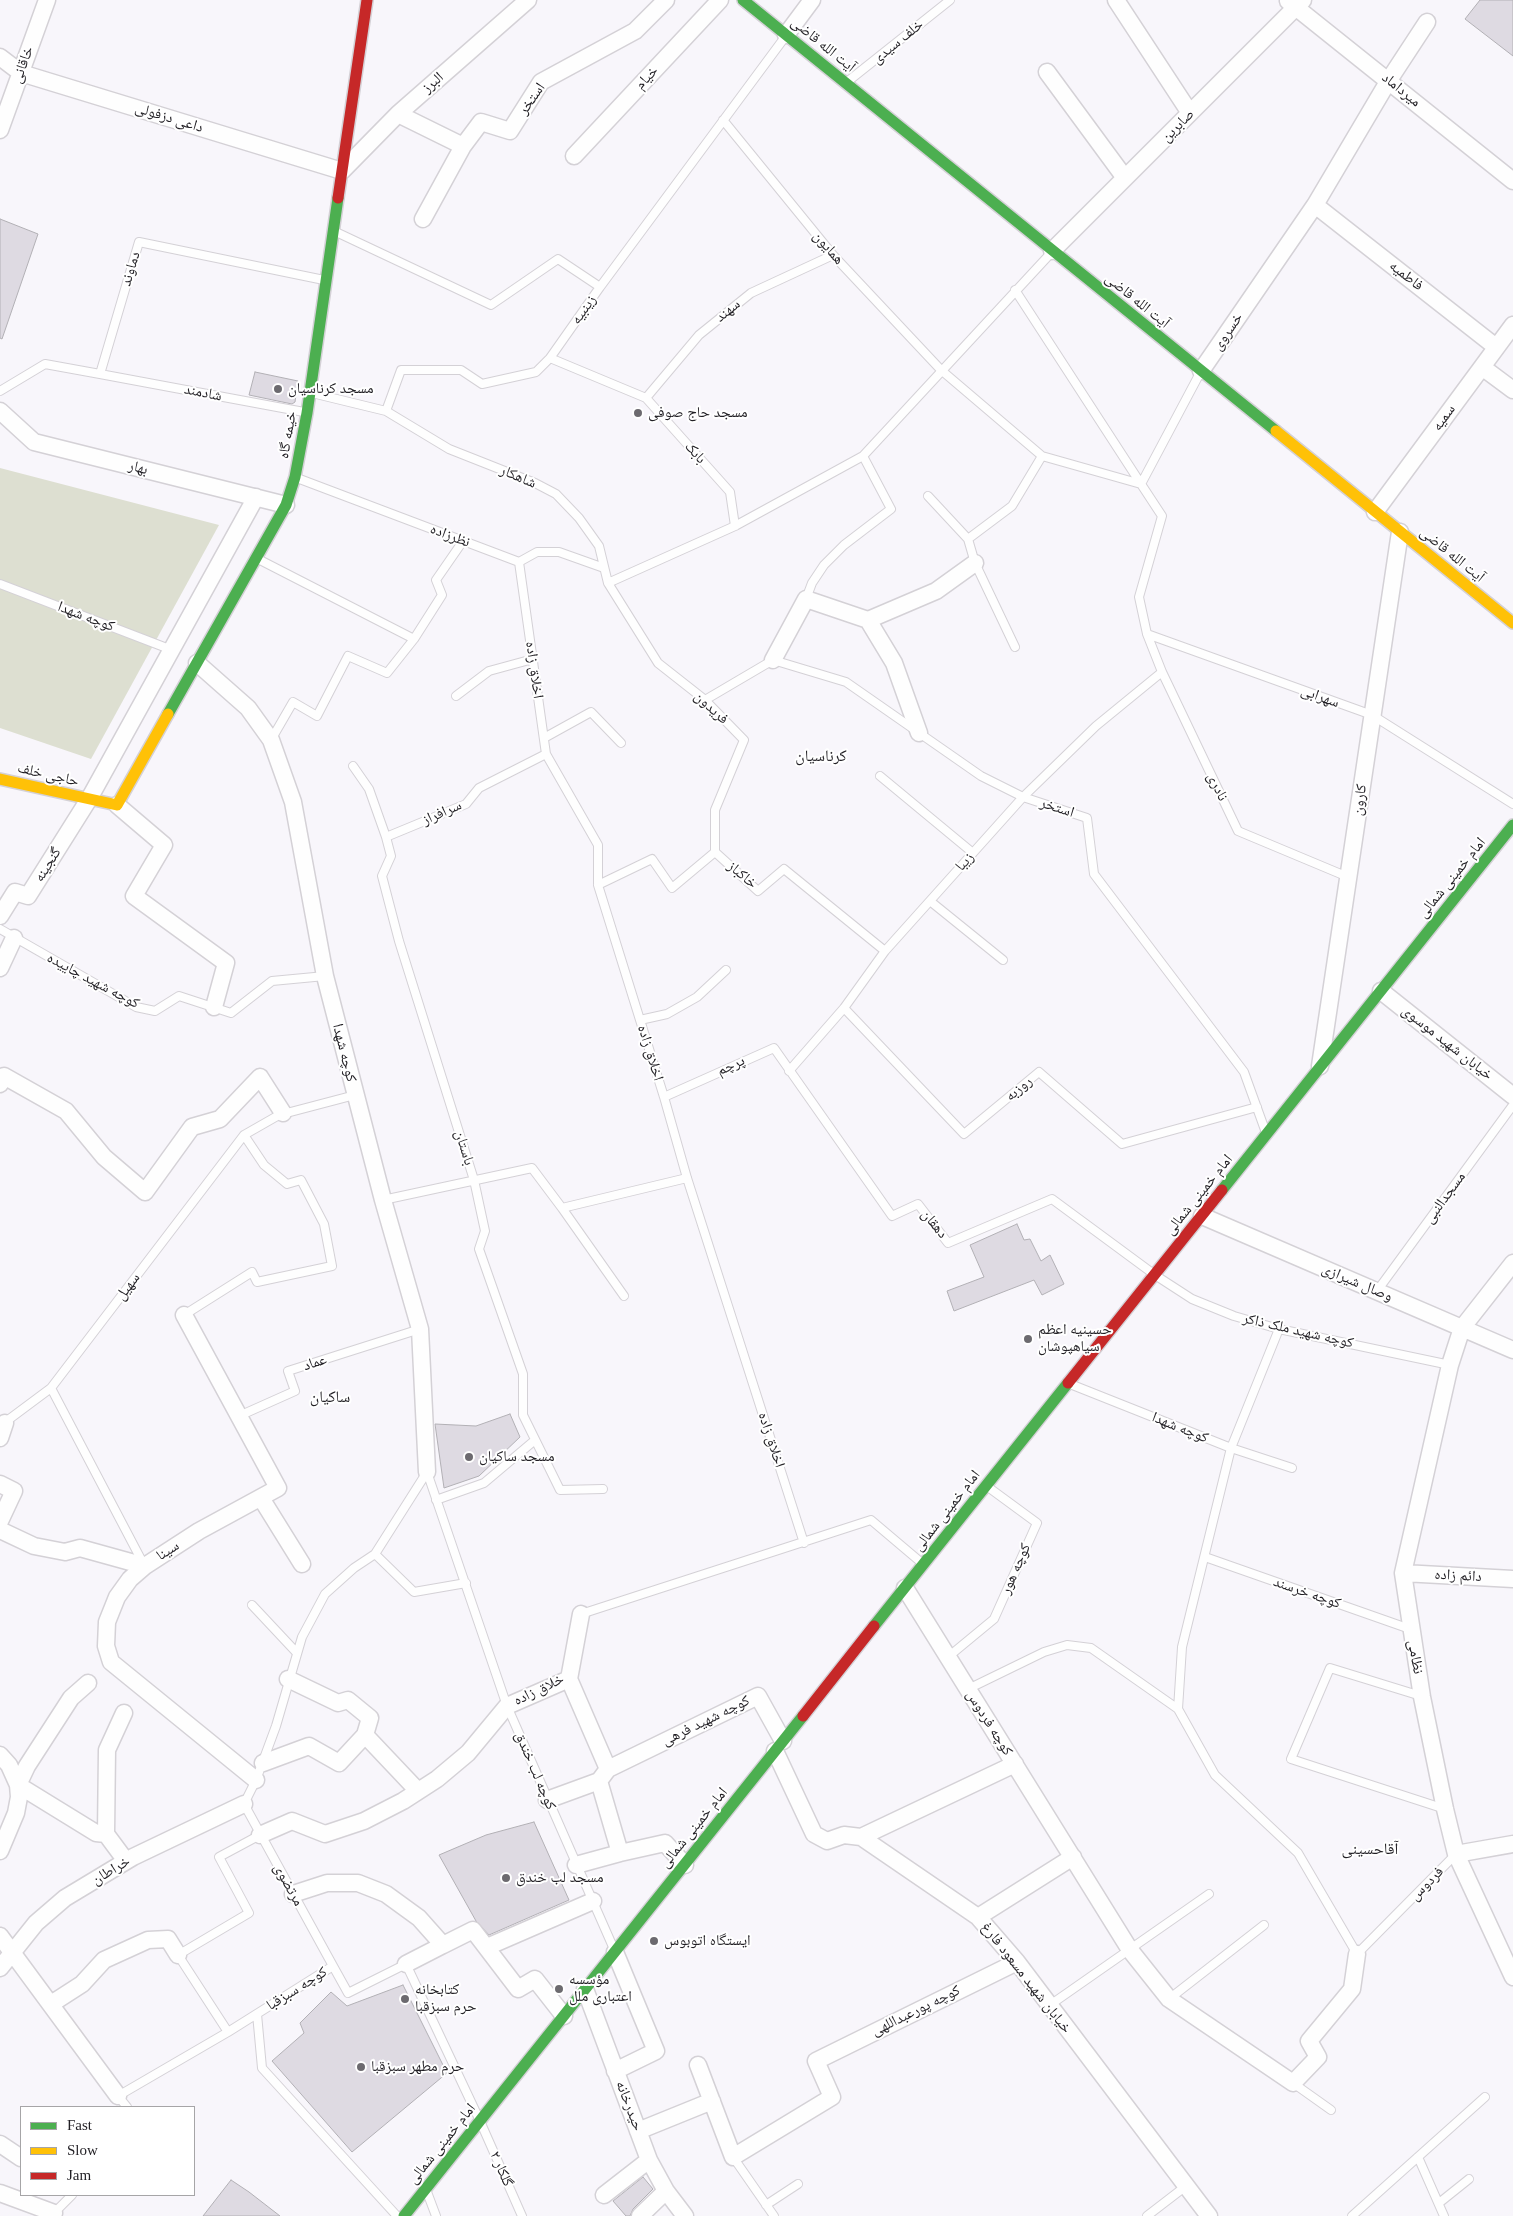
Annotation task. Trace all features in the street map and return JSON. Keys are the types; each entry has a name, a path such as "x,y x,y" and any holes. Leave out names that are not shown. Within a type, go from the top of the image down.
{"main road":[{"name":"خیمه گاه","path":"117,805 286,505 295,478 307,413 367,0"},
{"name":"آیت الله قاضی","path":"743,0 1513,623"},
{"name":"حاجی خلف","path":"0,779 89,799"},
{"path":"89,799 117,805"},
{"name":"امام خمینی شمالی","path":"404,2216 1513,826"}],"street":[{"name":"خاقانی","path":"0,130 47,0"},
{"name":"البرز","path":"342,171 398,114 528,0"},
{"name":"استخر","path":"463,146 481,122 510,131 541,82 634,32 666,0"},
{"name":"خیام","path":"574,156 720,0"},
{"path":"786,35 812,0"},
{"path":"1116,0 1190,113"},
{"name":"صابرین","path":"1052,251 1190,113 1295,2"},
{"name":"میرداماد","path":"1295,2 1513,181"},
{"name":"خسروی","path":"1201,371 1315,205 1389,80 1427,22"},
{"name":"داعی دزفولی","path":"0,57 20,73 342,171"},
{"path":"1047,72 1125,178"},
{"path":"398,114 463,146 423,219"},
{"name":"فاطمیه","path":"1315,205 1496,347"},
{"name":"سمیه","path":"1375,512 1513,324"},
{"path":"1482,367 1513,390"},
{"name":"بهار","path":"0,411 34,442 286,505"},
{"path":"89,799 256,497"},
{"name":"کارون","path":"1320,1067 1400,532"},
{"path":"868,620 936,591 975,563"},
{"path":"773,660 806,599 868,620 894,663 919,733"},
{"name":"کوچه شهدا","path":"198,663 248,708 270,740 293,802 325,976 383,1200 420,1329 427,1472"},
{"name":"گنجینه","path":"0,916 15,892 28,896 89,799"},
{"path":"117,805 164,845 134,896 226,963 214,1007"},
{"path":"0,968 7,934"},
{"name":"خیابان شهید موسوی","path":"1381,991 1513,1096"},
{"path":"0,1084 4,1076 66,1111 104,1157 145,1192 192,1127 220,1119 260,1077 283,1113"},
{"name":"وصال شیرازی","path":"1202,1216 1513,1350"},
{"path":"1462,1328 1513,1263"},
{"name":"سینا","path":"184,1315 278,1488 199,1531 145,1566 130,1579 117,1597 107,1622 106,1646 111,1662 256,1780"},
{"name":"نظامی","path":"1462,1328 1450,1365 1403,1573 1410,1629 1422,1697 1444,1808 1456,1854 1513,1977"},
{"path":"0,1484 14,1492 0,1521"},
{"path":"261,1498 302,1564"},
{"path":"0,1530 34,1546 65,1552 80,1548 145,1566"},
{"name":"دائم زاده","path":"1403,1573 1513,1579"},
{"name":"کوچه فردوس","path":"905,1588 1130,1950 1169,1999 1293,2083"},
{"name":"خلاق زاده","path":"507,1706 569,1679 580,1614"},
{"path":"263,1763 310,1746 339,1763 365,1735 370,1718 348,1700 338,1703 288,1679"},
{"path":"569,1679 603,1775 620,1853"},
{"path":"18,1786 27,1766 71,1698 88,1683"},
{"name":"کوچه شهید فرهی","path":"603,1775 758,1696 779,1746"},
{"path":"260,1835 292,1820 325,1834 364,1821 437,1779 468,1752 507,1706"},
{"path":"124,1713 107,1750 106,1834 126,1861"},
{"path":"365,1735 418,1791"},
{"path":"779,1746 814,1834 827,1841 844,1835 861,1837 1015,1764"},
{"path":"0,1755 9,1764 18,1786 19,1797 16,1813 0,1851"},
{"path":"547,1800 603,1775"},
{"path":"18,1786 96,1833 106,1834"},
{"name":"خراطان","path":"0,1968 36,1923 65,1898 126,1861 244,1804"},
{"name":"خیابان شهید مسعود فارغ","path":"861,1837 978,1917 1017,1962 1210,2216"},
{"path":"576,1865 665,1843 685,1864"},
{"name":"فردوس","path":"1456,1854 1513,1844"},
{"path":"978,1917 1073,1858"},
{"path":"293,1894 327,1882 358,1883 386,1894 419,1918 443,1945"},
{"path":"487,1947 593,1900"},
{"path":"406,1964 473,1930 518,1989 535,1979 564,2016"},
{"path":"0,1936 123,2102"},
{"path":"51,2004 82,1984 104,1960 148,1940 168,1939 178,1956"},
{"path":"615,1952 656,2051 615,2071"},
{"path":"1293,2083 1318,2057 1309,2041 1352,1989 1357,1954"},
{"name":"کوچه پورعبداللهی","path":"733,2157 832,2097 816,2061 1017,1962"},
{"name":"حیدرخانه","path":"585,1989 650,2160 666,2191 686,2216"},
{"path":"698,2065 733,2157"},
{"path":"638,2131 712,2101"},
{"path":"0,2144 20,2157"},
{"path":"604,2195 650,2160"},
{"path":"640,2216 666,2191"},
{"path":"0,2194 54,2213"}],"lane":[{"name":"خلف سیدی","path":"846,83 950,0"},
{"name":"زینبیه","path":"386,411 401,370 461,370 482,384 536,372 550,358 786,35"},
{"name":"همایون","path":"723,120 833,255 941,370 1042,456"},
{"path":"334,231 491,305 558,259 600,288"},
{"name":"دماوند","path":"100,374 139,242 326,281"},
{"path":"608,584 735,526 863,456 1052,251"},
{"name":"سهند","path":"646,398 699,335 751,293 833,255"},
{"path":"1016,290 1162,516 1139,597 1147,634"},
{"name":"بابک","path":"550,358 646,398 730,492 735,526"},
{"path":"0,391 45,364 100,374"},
{"name":"خسروی","path":"1141,484 1201,371"},
{"name":"شادمند","path":"100,374 307,413"},
{"path":"310,392 386,411"},
{"name":"شاهکار","path":"386,411 449,449 535,483 556,494 579,518 599,546 608,584"},
{"path":"806,599 812,583 824,565 844,545 891,509 863,456"},
{"path":"968,539 1012,506 1042,456 1141,484"},
{"name":"نظرزاده","path":"295,478 519,562"},
{"path":"928,496 968,539 975,563 1016,647"},
{"path":"270,740 293,702 317,716 348,656 387,673 414,639 442,595 436,580 463,541"},
{"path":"519,562 537,552 559,552 604,568"},
{"path":"256,558 414,639"},
{"name":"اخلاق زاده","path":"519,562 546,754 598,846 598,885 664,1097 687,1178 804,1543"},
{"name":"کوچه شهدا","path":"0,584 172,650"},
{"name":"فریدون","path":"608,584 658,663 705,700 744,740 715,810 715,852"},
{"name":"سهرابی","path":"1147,634 1372,715 1513,804"},
{"name":"نادری","path":"1147,634 1162,672 1238,831 1348,877"},
{"path":"456,696 489,671 533,659"},
{"path":"705,700 773,660"},
{"name":"استخر","path":"773,660 846,682 981,776 1023,797 1087,818 1094,874 1244,1072 1267,1134"},
{"name":"زیبا","path":"789,1071 844,1008 886,951 1023,797 1096,726 1162,672"},
{"path":"544,738 590,712 621,743"},
{"name":"سرافراز","path":"386,837 466,804 479,788 546,754"},
{"name":"باستان","path":"353,766 369,789 391,856 382,876 399,941 474,1180 485,1231 479,1250 523,1374 523,1415 560,1490 602,1489"},
{"path":"880,776 973,853"},
{"name":"خاکباز","path":"598,885 652,859 672,888 715,852 758,891 784,869 886,951"},
{"path":"930,901 1003,960"},
{"name":"کوچه شهید چاییده","path":"7,934 136,1007 155,1011 179,996 230,1014 272,981 325,976"},
{"path":"640,1020 667,1014 697,997 726,970"},
{"name":"روزبه","path":"844,1008 964,1134 1039,1072 1122,1144 1257,1107"},
{"name":"پرچم","path":"664,1097 774,1048 789,1071"},
{"name":"دهقان","path":"789,1071 892,1216 918,1204 948,1243 1052,1199 1154,1275"},
{"name":"سهیل","path":"2,1427 50,1388 244,1135 283,1113 355,1095"},
{"name":"مسجدالنبی","path":"1377,1291 1513,1105"},
{"path":"184,1315 252,1272 257,1282 332,1266 324,1224 301,1180 287,1184 264,1164 244,1135"},
{"path":"383,1200 532,1168 624,1296"},
{"path":"562,1208 687,1178"},
{"name":"کوچه شهید ملک ذاکر","path":"1154,1275 1192,1299 1234,1316 1279,1329 1450,1365"},
{"name":"عماد","path":"239,1416 295,1391 288,1371 420,1329"},
{"path":"1178,1709 1182,1647 1231,1448 1279,1329"},
{"name":"کوچه شهدا","path":"1068,1383 1231,1448 1292,1468"},
{"path":"50,1388 145,1566"},
{"path":"436,1500 484,1484 536,1440"},
{"path":"244,1804 263,1763 276,1726 288,1679 302,1637 326,1594 354,1568 375,1554 427,1472"},
{"name":"کوچه لب خندق","path":"427,1472 507,1706 615,1952"},
{"name":"کوچه هور","path":"948,1657 994,1619 1037,1523 986,1486"},
{"path":"580,1614 871,1520 924,1564"},
{"path":"375,1554 414,1592 466,1583"},
{"name":"کوچه خرسند","path":"1204,1557 1410,1629"},
{"path":"252,1605 297,1653"},
{"path":"968,1689 1044,1652 1067,1645 1092,1648 1178,1709 1215,1775 1298,1853 1357,1954"},
{"path":"1422,1697 1330,1668 1291,1759 1444,1808"},
{"name":"مرتضوی","path":"244,1804 333,1966"},
{"path":"228,2032 178,1956 249,1913 219,1857 260,1835"},
{"name":"فردوس","path":"1357,1954 1456,1854"},
{"path":"1050,2005 1209,1894"},
{"path":"1169,1999 1264,1926"},
{"path":"406,1964 480,2121"},
{"name":"کوچه سبزقبا","path":"123,2102 228,2032 333,1966 348,1993 406,1964"},
{"path":"258,2014 262,2068 397,2216"},
{"path":"1293,2083 1331,2110"},
{"path":"1352,2216 1485,2097"},
{"name":"گلکار ۲","path":"480,2121 522,2216"},
{"path":"733,2157 774,2216"},
{"path":"1418,2157 1444,2216"},
{"path":"1439,2203 1469,2179"},
{"path":"766,2205 798,2184"},
{"path":"1147,2216 1186,2186"},
{"path":"425,2188 436,2216"},
{"path":"54,2213 71,2196"}],"shaded area":[{"path":"0,468 219,525 91,759 0,728"}],"building":[{"path":"1480,0 1513,0 1513,56 1465,19"},
{"path":"0,219 38,234 2,339 0,338"},
{"name":"مسجد کرناسیان","path":"255,372 298,381 295,402 292,404 249,395"},
{"path":"1017,1224 1024,1240 1030,1239 1041,1261 1050,1255 1064,1284 1042,1295 1034,1280 954,1311 947,1291 984,1277 970,1245"},
{"name":"مسجد ساکیان","path":"510,1414 520,1437 479,1476 444,1488 435,1424 476,1426"},
{"name":"مسجد لب خندق","path":"534,1822 569,1900 489,1935 476,1921 439,1855 486,1835"},
{"name":"حرم مطهر سبزقبا","path":"403,1985 447,2073 352,2152 272,2061 304,2033 300,2023 331,1992 347,2006"},
{"path":"643,2177 653,2189 633,2209 630,2216 626,2216 613,2201"},
{"path":"231,2180 249,2192 280,2216 203,2216"}],"traffic: fast":[{"path":"743,0 1276,431"},
{"path":"168,714 286,505 295,477 307,413 338,198"},
{"path":"1222,1190 1513,825"},
{"path":"874,1626 1068,1383"},
{"path":"404,2216 803,1716"}],"traffic: slow":[{"path":"1276,431 1513,623"},
{"path":"0,779 117,805 168,714"}],"traffic: jam":[{"path":"338,198 367,0"},
{"path":"1068,1383 1222,1190"},
{"path":"803,1716 874,1626"}],"place":[{"name":"مسجد کرناسیان","path":"278,389"},
{"name":"مسجد حاج صوفی","path":"638,413"},
{"name":"حسینیه اعظم سیاهپوشان","path":"1028,1339"},
{"name":"مسجد ساکیان","path":"469,1457"},
{"name":"مسجد لب خندق","path":"506,1878"},
{"name":"ایستگاه اتوبوس","path":"654,1941"},
{"name":"مؤسسه اعتباری ملل","path":"559,1989"},
{"name":"کتابخانه حرم سبزقبا","path":"405,1999"},
{"name":"حرم مطهر سبزقبا","path":"361,2067"}],"district":[{"name":"کرناسیان","path":"821,757"},
{"name":"ساکیان","path":"330,1398"},
{"name":"آقاحسینی","path":"1370,1850"}]}
